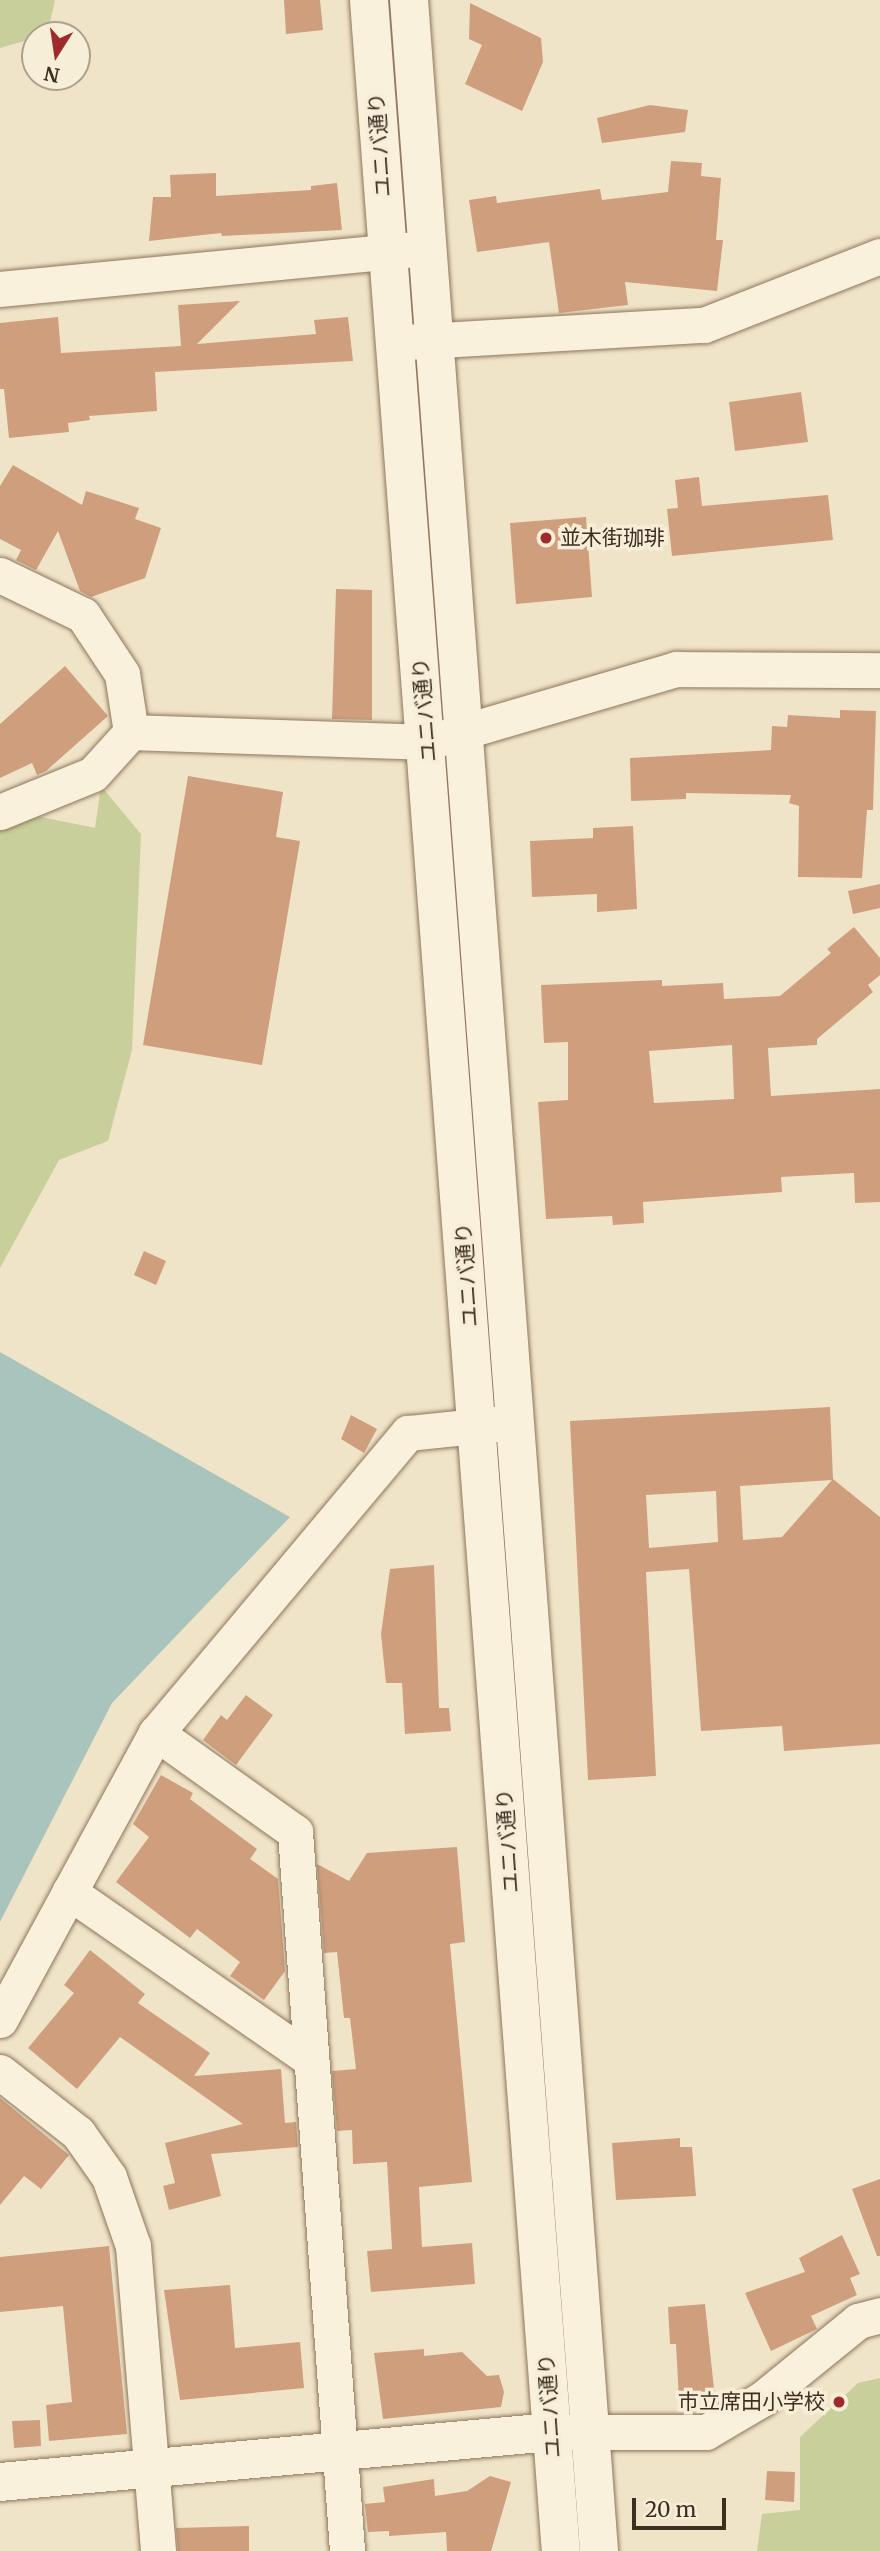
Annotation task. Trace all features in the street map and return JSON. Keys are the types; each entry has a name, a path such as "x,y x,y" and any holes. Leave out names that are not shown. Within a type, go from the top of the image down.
{"street":[{"name":"ユニバ通り","path":"369,0 428,741 561,2551"},
{"name":"ユニバ通り","path":"410,0 599,2551"},
{"path":"0,289 388,254 428,248"},
{"path":"396,342 704,325 880,256"},
{"path":"0,575 83,615 122,674 131,732"},
{"path":"0,812 93,774 131,732 428,741 676,668 880,670"},
{"path":"0,2020 156,1733 408,1433 515,1422"},
{"path":"156,1733 295,1832 347,2551"},
{"path":"69,1892 310,2059"},
{"path":"0,2072 78,2133 109,2177 133,2246 158,2551"},
{"path":"0,2482 552,2432 706,2432 762,2399 858,2321 880,2315"}],"green space":[{"path":"0,0 55,0 50,21 21,21 21,42 0,48"},
{"path":"101,786 141,834 132,1050 108,1141 59,1160 0,1268 0,820 27,814 95,828"},
{"path":"880,2378 880,2551 757,2551 762,2514 800,2510 800,2437 858,2383"}],"water":[{"path":"0,1352 290,1517 112,1703 0,1922"}],"building":[{"path":"284,0 320,0 323,30 286,34"},
{"path":"470,3 541,38 543,62 522,111 465,84 482,45 469,39"},
{"path":"650,105 688,110 685,132 602,143 597,118"},
{"path":"671,161 702,163 701,176 721,178 716,240 723,240 717,291 625,282 628,305 559,313 549,242 477,252 469,200 496,196 497,203 600,189 602,200 668,192"},
{"path":"216,173 216,196 311,190 311,186 337,183 342,230 222,236 221,233 149,241 153,197 171,197 170,175"},
{"path":"240,301 197,344 316,334 314,320 348,317 353,361 155,372 157,411 89,416 90,420 68,423 69,432 9,438 4,389 0,389 0,323 58,317 61,353 181,346 178,305"},
{"path":"801,392 808,442 735,451 729,402"},
{"path":"13,465 82,505 86,491 139,508 135,519 161,528 145,578 91,597 80,591 58,531 36,570 16,560 21,550 0,539 0,486"},
{"path":"699,477 702,506 828,495 833,540 672,556 667,509 678,508 675,480"},
{"path":"586,517 592,597 516,604 510,523"},
{"path":"336,589 372,590 372,720 332,719"},
{"path":"65,666 108,716 46,771 37,775 32,763 0,778 0,724"},
{"path":"840,710 876,711 873,810 867,810 862,878 798,877 799,806 789,803 791,795 686,793 686,799 631,801 630,758 771,750 772,726 787,727 788,715 840,718"},
{"path":"188,776 283,792 276,837 300,841 262,1065 143,1045"},
{"path":"633,826 637,909 597,912 597,894 532,897 530,841 593,838 593,828"},
{"path":"880,884 880,908 853,914 848,891"},
{"path":"854,927 880,958 880,975 868,985 873,992 817,1039 817,1045 768,1048 771,1096 880,1089 880,1202 855,1203 854,1173 781,1177 782,1192 643,1202 644,1223 613,1225 612,1216 546,1219 538,1102 568,1100 568,1042 544,1043 541,985 662,980 662,986 723,983 724,999 780,996 831,953 827,949","holes":["732,1045 734,1099 654,1103 649,1051"]},
{"path":"144,1251 166,1261 156,1285 134,1275"},
{"path":"830,1407 833,1479 880,1517 880,1744 784,1751 782,1726 701,1731 689,1569 646,1572 656,1776 588,1780 570,1421","holes":["832,1480 782,1537 743,1540 740,1486","716,1491 718,1542 649,1548 646,1495"]},
{"path":"351,1415 377,1429 364,1453 341,1439"},
{"path":"434,1565 439,1708 449,1708 451,1731 405,1734 402,1683 386,1683 381,1634 390,1569"},
{"path":"246,1695 273,1715 236,1765 203,1740 221,1715 227,1720"},
{"path":"161,1775 193,1793 190,1799 257,1849 250,1859 278,1879 285,1971 264,2000 230,1976 240,1962 197,1929 190,1938 116,1882 149,1837 133,1824"},
{"path":"457,1847 465,1942 450,1944 472,2182 419,2187 422,2247 472,2243 475,2284 371,2292 367,2251 392,2249 387,2162 353,2164 352,2130 337,2131 332,2071 356,2069 350,2018 344,2018 337,1952 324,1953 317,1864 349,1881 367,1853"},
{"path":"90,1950 145,1994 138,2003 210,2053 194,2076 281,2069 285,2123 296,2122 298,2147 211,2154 221,2196 169,2210 163,2186 175,2183 165,2143 243,2124 120,2037 77,2089 28,2048 74,1993 64,1985"},
{"path":"0,2098 69,2155 41,2189 24,2176 0,2205"},
{"path":"680,2138 680,2147 692,2147 696,2196 616,2200 612,2143"},
{"path":"880,2179 880,2256 877,2256 852,2189"},
{"path":"842,2235 860,2274 850,2278 857,2295 811,2316 817,2329 771,2351 745,2293 805,2272 799,2258"},
{"path":"109,2246 127,2434 49,2441 46,2405 72,2402 63,2306 0,2312 0,2257"},
{"path":"230,2285 235,2348 300,2342 304,2388 180,2400 164,2290"},
{"path":"705,2304 715,2398 679,2400 676,2344 670,2344 668,2307"},
{"path":"424,2349 424,2356 462,2352 487,2376 499,2375 504,2392 501,2407 383,2419 374,2353"},
{"path":"40,2420 41,2446 14,2448 12,2421"},
{"path":"767,2471 795,2472 794,2502 765,2500"},
{"path":"490,2476 511,2482 491,2551 447,2551 446,2532 389,2536 389,2531 368,2532 365,2504 385,2502 383,2487 434,2479 435,2496 467,2491"},
{"path":"249,2526 249,2551 178,2551 176,2528"}],"place":[{"name":"並木街珈琲","path":"546,538"},
{"name":"市立席田小学校","path":"839,2402"}]}
